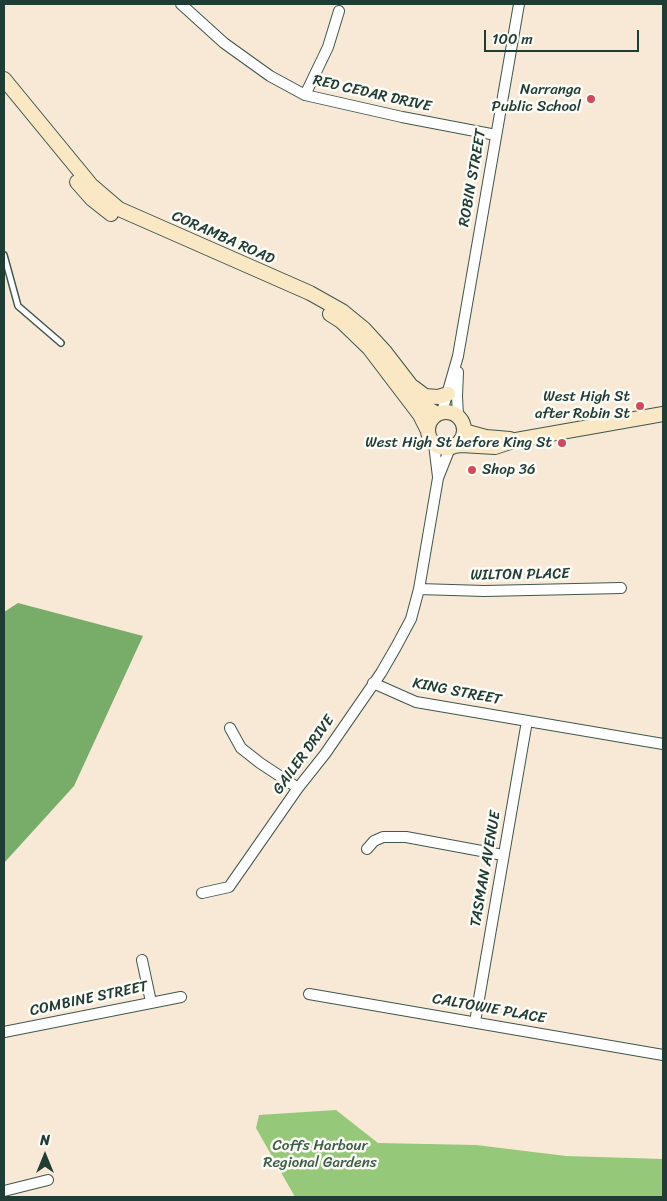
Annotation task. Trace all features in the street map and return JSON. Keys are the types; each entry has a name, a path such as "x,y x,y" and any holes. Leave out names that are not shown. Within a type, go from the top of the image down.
{"main road":[{"name":"CORAMBA ROAD","path":"4,79 92,185 119,209 332,304 364,329 385,352 412,387 422,405 439,413"},
{"name":"CORAMBA ROAD","path":"4,94 87,193 120,220 311,303 341,321 369,348 420,415 427,429"},
{"path":"412,387 425,396 438,397 448,394"},
{"path":"452,447 462,440 464,425 454,413 439,413 432,418 427,429 428,435 434,444 439,447 452,447 461,445 495,447 516,440 663,414"},
{"path":"464,431 486,437 516,440"}],"street":[{"name":"RED CEDAR DRIVE","path":"181,4 224,43 270,76 305,95 402,117 496,135"},
{"name":"ROBIN STREET","path":"439,413 448,394 458,356 518,4"},
{"path":"305,95 328,47 338,11"},
{"name":"ROBIN STREET","path":"458,356 458,416"},
{"path":"434,444 438,478"},
{"path":"373,683 381,673 411,618 419,589 438,478 452,447"},
{"name":"WILTON PLACE","path":"419,589 484,591 621,588"},
{"name":"KING STREET","path":"373,683 416,702 663,744"},
{"name":"GAILER DRIVE","path":"202,893 229,887 298,788 325,754 373,683"},
{"name":"TASMAN AVENUE","path":"475,1022 527,721"},
{"path":"230,728 242,748 260,764 298,788"},
{"path":"367,849 374,841 383,837 406,837 503,855"},
{"path":"142,960 151,1002"},
{"name":"CALTOWIE PLACE","path":"309,994 663,1055"},
{"name":"COMBINE STREET","path":"4,1032 181,997"},
{"path":"4,1191 48,1180"}],"lane":[{"path":"4,255 18,306 60,343"}],"green space":[{"path":"18,603 143,636 74,786 4,863 4,612"},
{"name":"Coffs Harbour Regional Gardens","path":"336,1110 378,1143 476,1145 566,1156 663,1159 663,1197 295,1197 256,1128 259,1115"}],"place":[{"name":"Narranga Public School","path":"591,99"},
{"name":"West High St after Robin St","path":"640,406"},
{"name":"West High St before King St","path":"562,443"},
{"name":"Shop 36","path":"472,470"}]}
